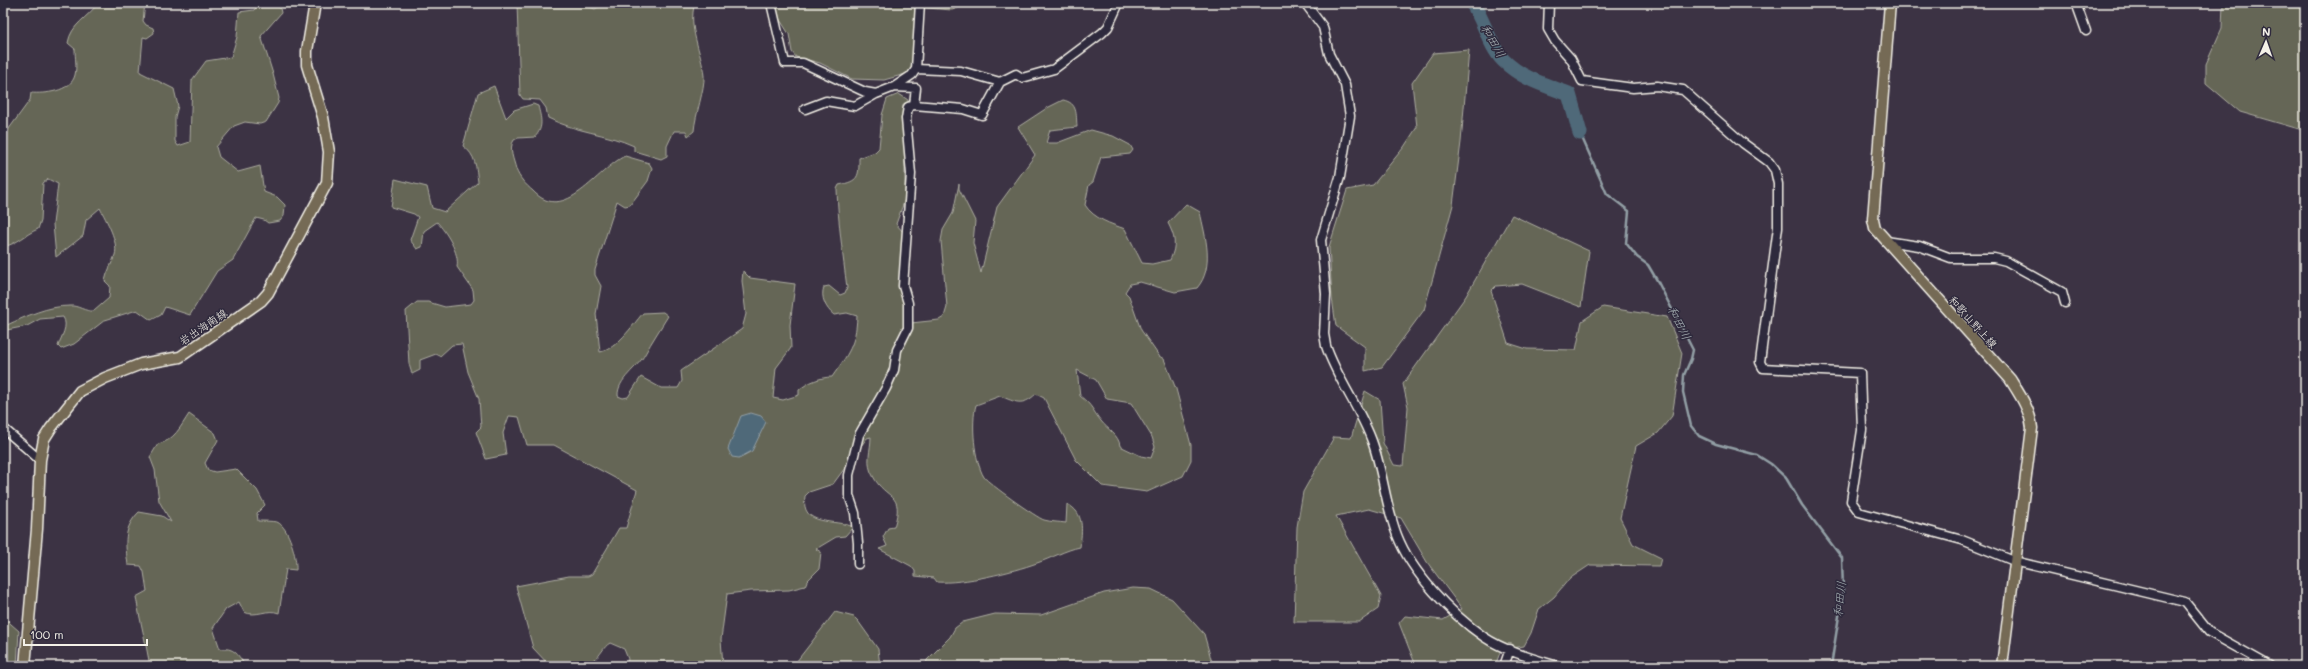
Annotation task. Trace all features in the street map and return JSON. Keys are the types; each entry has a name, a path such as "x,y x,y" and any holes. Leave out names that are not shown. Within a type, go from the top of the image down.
{"main road":[{"name":"岩出海南線","path":"25,666 37,529 40,460 44,439 80,392 105,378 141,364 180,357 191,351 261,301 268,293 327,184 329,152 323,118 307,65 307,50 315,3"},
{"name":"和歌山野上線","path":"1890,3 1873,219 1879,234 2010,379 2022,398 2031,417 2032,428 2014,561 2002,666"}],"street":[{"path":"771,3 785,63 803,63 865,92 876,94"},
{"path":"806,109 826,101 855,106 876,94 894,87 912,75 916,68 920,3"},
{"path":"858,564 855,513 849,495 849,475 853,453 859,435 886,388 894,370 897,350 908,328 908,303 903,286 912,174 906,119 908,107 914,105 963,109 982,115 1000,82 1016,74 1022,78 1054,69 1108,27 1119,3"},
{"path":"1305,3 1323,27 1329,54 1345,85 1350,116 1340,177 1321,240 1326,294 1324,334 1326,346 1361,414 1373,442 1387,507 1397,536 1406,554 1424,580 1444,602 1485,637 1510,649 1557,666"},
{"path":"1549,3 1548,29 1554,41 1571,59 1582,81 1633,88 1657,86 1683,90 1743,143 1769,162 1776,170 1778,184 1778,227 1760,362 1763,368 1860,372 1862,430 1851,501 1859,512 1962,540 2014,561 2185,602 2209,632 2270,666"},
{"path":"2076,3 2086,31"},
{"path":"916,68 961,71 1000,82"},
{"path":"894,87 916,88 914,105"},
{"path":"1886,241 1919,246 1951,258 1994,258 2006,261 2062,292 2065,303"},
{"path":"3,428 40,460"},
{"path":"1504,666 1510,649"}],"green space":[{"path":"98,3 145,3 143,21 146,25 153,28 154,33 147,38 143,37 140,72 174,89 178,106 175,117 175,141 178,146 190,142 192,80 206,61 231,57 237,37 239,12 254,10 260,3 279,3 281,13 261,36 273,74 279,98 278,103 266,122 260,124 245,122 234,126 216,147 219,157 238,172 260,166 264,192 277,197 285,205 284,216 280,221 268,223 264,220 256,218 233,260 217,271 190,315 165,307 161,315 151,320 137,310 105,320 74,344 61,349 58,346 65,328 65,320 63,317 40,319 27,326 7,330 7,325 37,312 62,306 76,306 94,311 109,298 110,286 105,281 115,255 116,250 114,238 100,208 86,220 83,236 56,257 53,224 58,184 48,179 43,183 41,220 38,229 3,247 3,137 30,100 31,93 56,91 68,85 72,81 76,69 75,49 68,43 70,36 76,26"},
{"path":"517,3 579,3 595,9 605,3 695,3 693,12 694,30 703,67 704,81 694,131 688,136 686,131 674,131 667,146 667,156 661,159 634,151 634,146 613,138 558,123 548,118 546,108 540,100 523,99 520,95"},
{"path":"774,3 917,3 912,67 909,73 884,80 852,79 820,63 796,57 792,52 789,34 777,15"},
{"path":"924,3 959,3 958,8 952,10 927,8 924,7"},
{"path":"2223,3 2305,3 2305,129 2299,129 2240,112 2206,83 2206,64 2222,28"},
{"path":"1469,50 1461,142 1453,205 1424,310 1382,367 1365,371 1365,347 1336,326 1332,298 1329,247 1347,190 1373,185 1404,147 1417,127 1412,83 1433,53"},
{"path":"494,86 506,118 514,110 533,104 538,106 541,122 540,130 535,137 518,138 514,140 511,151 517,172 525,184 545,200 557,202 569,198 625,156 649,163 652,168 648,181 630,205 625,206 617,201 595,270 595,275 601,286 596,314 600,352 618,342 643,313 663,312 668,316 642,359 621,384 618,396 623,398 628,397 641,377 661,388 678,388 682,381 681,371 742,329 746,314 742,281 743,271 750,278 795,284 790,325 791,348 776,368 773,398 783,400 799,395 799,390 810,382 832,377 843,362 853,342 857,316 847,313 834,315 828,310 823,299 824,287 829,286 840,295 845,293 847,288 837,189 839,185 854,180 859,170 859,158 875,152 879,148 882,115 887,99 899,94 908,100 908,122 913,147 905,162 905,199 896,224 904,233 907,301 911,323 939,320 944,317 947,307 941,241 943,230 953,213 959,184 959,189 975,221 973,243 981,273 997,207 1035,155 1018,127 1047,108 1063,100 1068,101 1074,106 1077,127 1050,130 1046,143 1057,143 1091,130 1113,136 1130,145 1133,150 1130,154 1101,157 1093,182 1089,185 1085,205 1098,217 1125,229 1142,263 1152,264 1170,260 1174,250 1174,241 1168,223 1186,204 1200,212 1206,241 1207,261 1203,280 1197,288 1175,292 1140,282 1130,284 1125,292 1129,296 1141,330 1159,356 1164,359 1176,389 1191,445 1191,460 1183,476 1147,492 1102,486 1076,460 1044,398 1036,394 1027,401 1019,402 1000,396 976,405 974,412 974,441 978,461 984,477 1013,500 1044,520 1066,523 1067,504 1073,508 1080,517 1081,522 1082,528 1080,547 1027,566 973,579 937,582 934,578 915,576 915,571 911,566 879,549 887,546 883,537 888,528 894,527 897,507 896,502 892,497 878,484 869,466 871,437 867,438 833,484 809,492 805,496 805,506 808,513 813,517 820,520 846,524 853,527 845,536 836,537 816,549 821,552 819,569 807,581 805,586 789,590 751,591 727,594 721,639 723,666 626,666 628,659 624,649 610,643 590,662 573,666 550,666 533,648 516,586 569,576 588,576 592,574 619,528 626,528 637,490 554,445 527,445 519,417 509,416 503,433 506,455 486,459 476,432 481,427 479,399 468,372 462,344 452,345 440,356 436,354 420,360 420,370 412,374 409,364 406,311 417,302 428,302 445,307 471,304 474,300 473,290 457,267 456,255 452,243 437,222 424,231 422,247 417,249 410,240 418,217 414,214 391,207 395,179 427,187 432,208 445,212 478,182 473,157 471,153 463,146 478,93","holes":["1077,370 1096,380 1107,399 1131,403 1152,437 1155,447 1151,458 1141,456 1120,446 1115,435 1101,421 1088,403 1080,396"]},
{"path":"1512,215 1589,251 1581,307 1522,284 1496,286 1491,291 1508,343 1527,349 1576,350 1582,321 1603,307 1667,317 1682,353 1672,416 1658,433 1636,446 1620,518 1633,544 1661,558 1659,566 1590,565 1569,579 1554,597 1539,609 1531,633 1524,646 1501,650 1495,666 1416,666 1399,623 1405,616 1443,620 1462,609 1427,562 1401,518 1369,509 1336,516 1381,596 1378,609 1359,622 1294,622 1297,527 1303,492 1334,437 1351,438 1365,391 1380,400 1383,443 1394,465 1403,466 1408,407 1403,384 1466,296"},
{"path":"189,414 215,433 218,440 205,463 208,470 215,472 236,469 257,490 265,505 257,513 258,521 277,522 281,525 289,536 294,551 296,570 286,569 279,613 270,612 248,614 244,612 239,602 226,609 213,628 220,649 229,649 235,652 245,666 150,666 136,597 147,591 144,572 141,566 128,565 126,536 130,524 139,512 162,516 171,522 159,501 155,470 150,457 158,444 173,436"},
{"path":"1133,588 1151,589 1172,599 1204,634 1213,666 926,665 927,660 950,637 955,628 963,622 995,614 1041,615 1104,593"},
{"path":"835,612 854,617 858,621 878,649 880,666 793,666"},
{"path":"3,617 19,631 17,666 3,666"}],"water":[{"path":"751,413 761,416 766,422 752,451 739,458 732,457 728,449 741,416"}],"waterway":[{"name":"和田川","path":"1472,3 1498,54 1510,67 1526,77 1569,94 1580,133"},
{"name":"和田川","path":"1580,133 1607,194 1629,211 1626,243 1637,257 1648,265 1693,350 1684,375 1683,392 1691,426 1699,436 1716,444 1757,455 1771,464 1786,478 1802,505 1842,558 1843,591 1831,666"}]}
